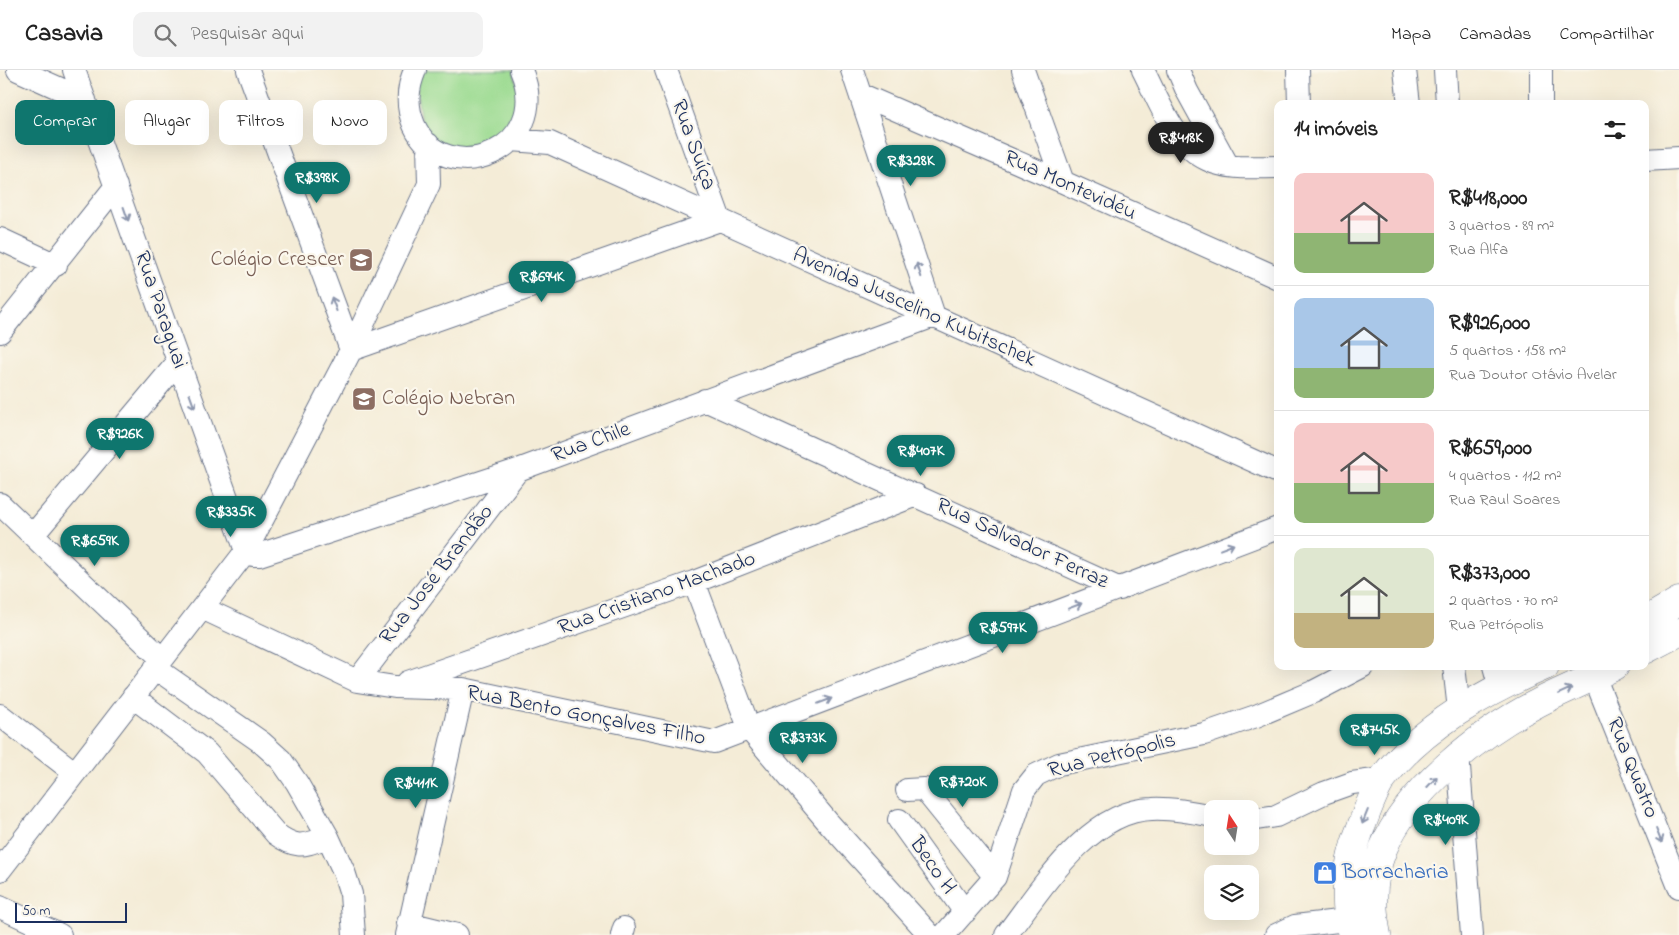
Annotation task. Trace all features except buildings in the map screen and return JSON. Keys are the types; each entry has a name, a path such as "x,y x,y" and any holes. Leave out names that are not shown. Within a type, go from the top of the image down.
{"main road":[{"path":"1649,619 1679,601"},
{"path":"1649,648 1679,632"},
{"path":"1350,927 1346,882 1352,848 1382,779 1431,731 1497,677 1527,670"},
{"path":"1376,935 1373,915 1373,886 1383,849 1403,814 1458,754 1536,704 1600,670"}],"street":[{"path":"18,70 84,100"},
{"name":"Rua Paraguai","path":"74,70 84,100"},
{"path":"248,70 351,350"},
{"path":"408,74 410,116 417,131 428,144 444,154 463,159 481,158 498,151 512,140 521,128 526,114 528,98 526,82 521,70"},
{"name":"Rua Suíça","path":"666,70 720,220"},
{"path":"852,70 862,95 934,316"},
{"path":"1023,70 1063,182"},
{"path":"1143,70 1166,115 1185,143 1208,160 1238,167 1274,167"},
{"path":"1178,70 1191,99 1227,164"},
{"path":"1298,70 1299,100"},
{"path":"1406,70 1409,100"},
{"path":"1444,70 1447,100"},
{"path":"1541,70 1542,100"},
{"name":"Rua Montevidéu","path":"862,95 1274,276"},
{"name":"Avenida Juscelino Kubitschek","path":"526,114 550,143"},
{"name":"Avenida Juscelino Kubitschek","path":"512,140 550,143 1274,470"},
{"path":"0,870 246,551 351,350 429,184 428,144"},
{"name":"Rua Paraguai","path":"101,145 246,551"},
{"path":"1649,160 1679,158"},
{"path":"429,184 463,159"},
{"path":"0,332 56,264 116,186"},
{"path":"351,350 720,220"},
{"path":"0,239 56,264"},
{"name":"Rua Chile","path":"246,551 253,555 259,555 518,470 934,316"},
{"path":"34,534 178,362"},
{"name":"Rua Salvador Ferraz","path":"705,400 1120,589"},
{"name":"Rua José Brandão","path":"357,681 518,470"},
{"name":"Rua Cristiano Machado","path":"395,687 694,582 916,495"},
{"path":"0,504 34,534 159,664 261,742 281,760 297,783 328,837 351,894 354,935"},
{"name":"Rua Bento Gonçalves Filho","path":"202,608 357,681 395,687 463,690 714,742 750,730 1274,530"},
{"path":"694,582 750,730 827,821 930,935"},
{"name":"Rua Petrópolis","path":"944,935 995,877 1024,790 1036,775 1059,764 1204,734 1256,716 1313,692 1354,670"},
{"path":"1454,670 1459,710"},
{"name":"Rua Quatro","path":"1600,670 1679,887"},
{"path":"457,935 407,929 463,690"},
{"path":"133,698 207,752 276,834 290,845 302,846 328,837"},
{"path":"0,715 75,773"},
{"path":"1458,754 1472,935"},
{"path":"1259,819 1276,816 1324,793 1352,783 1382,779"},
{"path":"907,790 924,789 995,877"},
{"path":"1006,935 1072,851 1102,826 1124,814 1150,809 1204,815"},
{"name":"Beco H","path":"899,820 965,912"},
{"path":"0,907 60,935"},
{"path":"1276,935 1295,926 1350,927"}],"green space":[{"path":"421,70 513,70 522,104 506,137 453,152 422,131 415,80"}],"place":[{"name":"Colégio Crescer","path":"361,260"},
{"name":"Colégio Nebran","path":"364,399"},
{"name":"Borracharia","path":"1325,873"}]}
